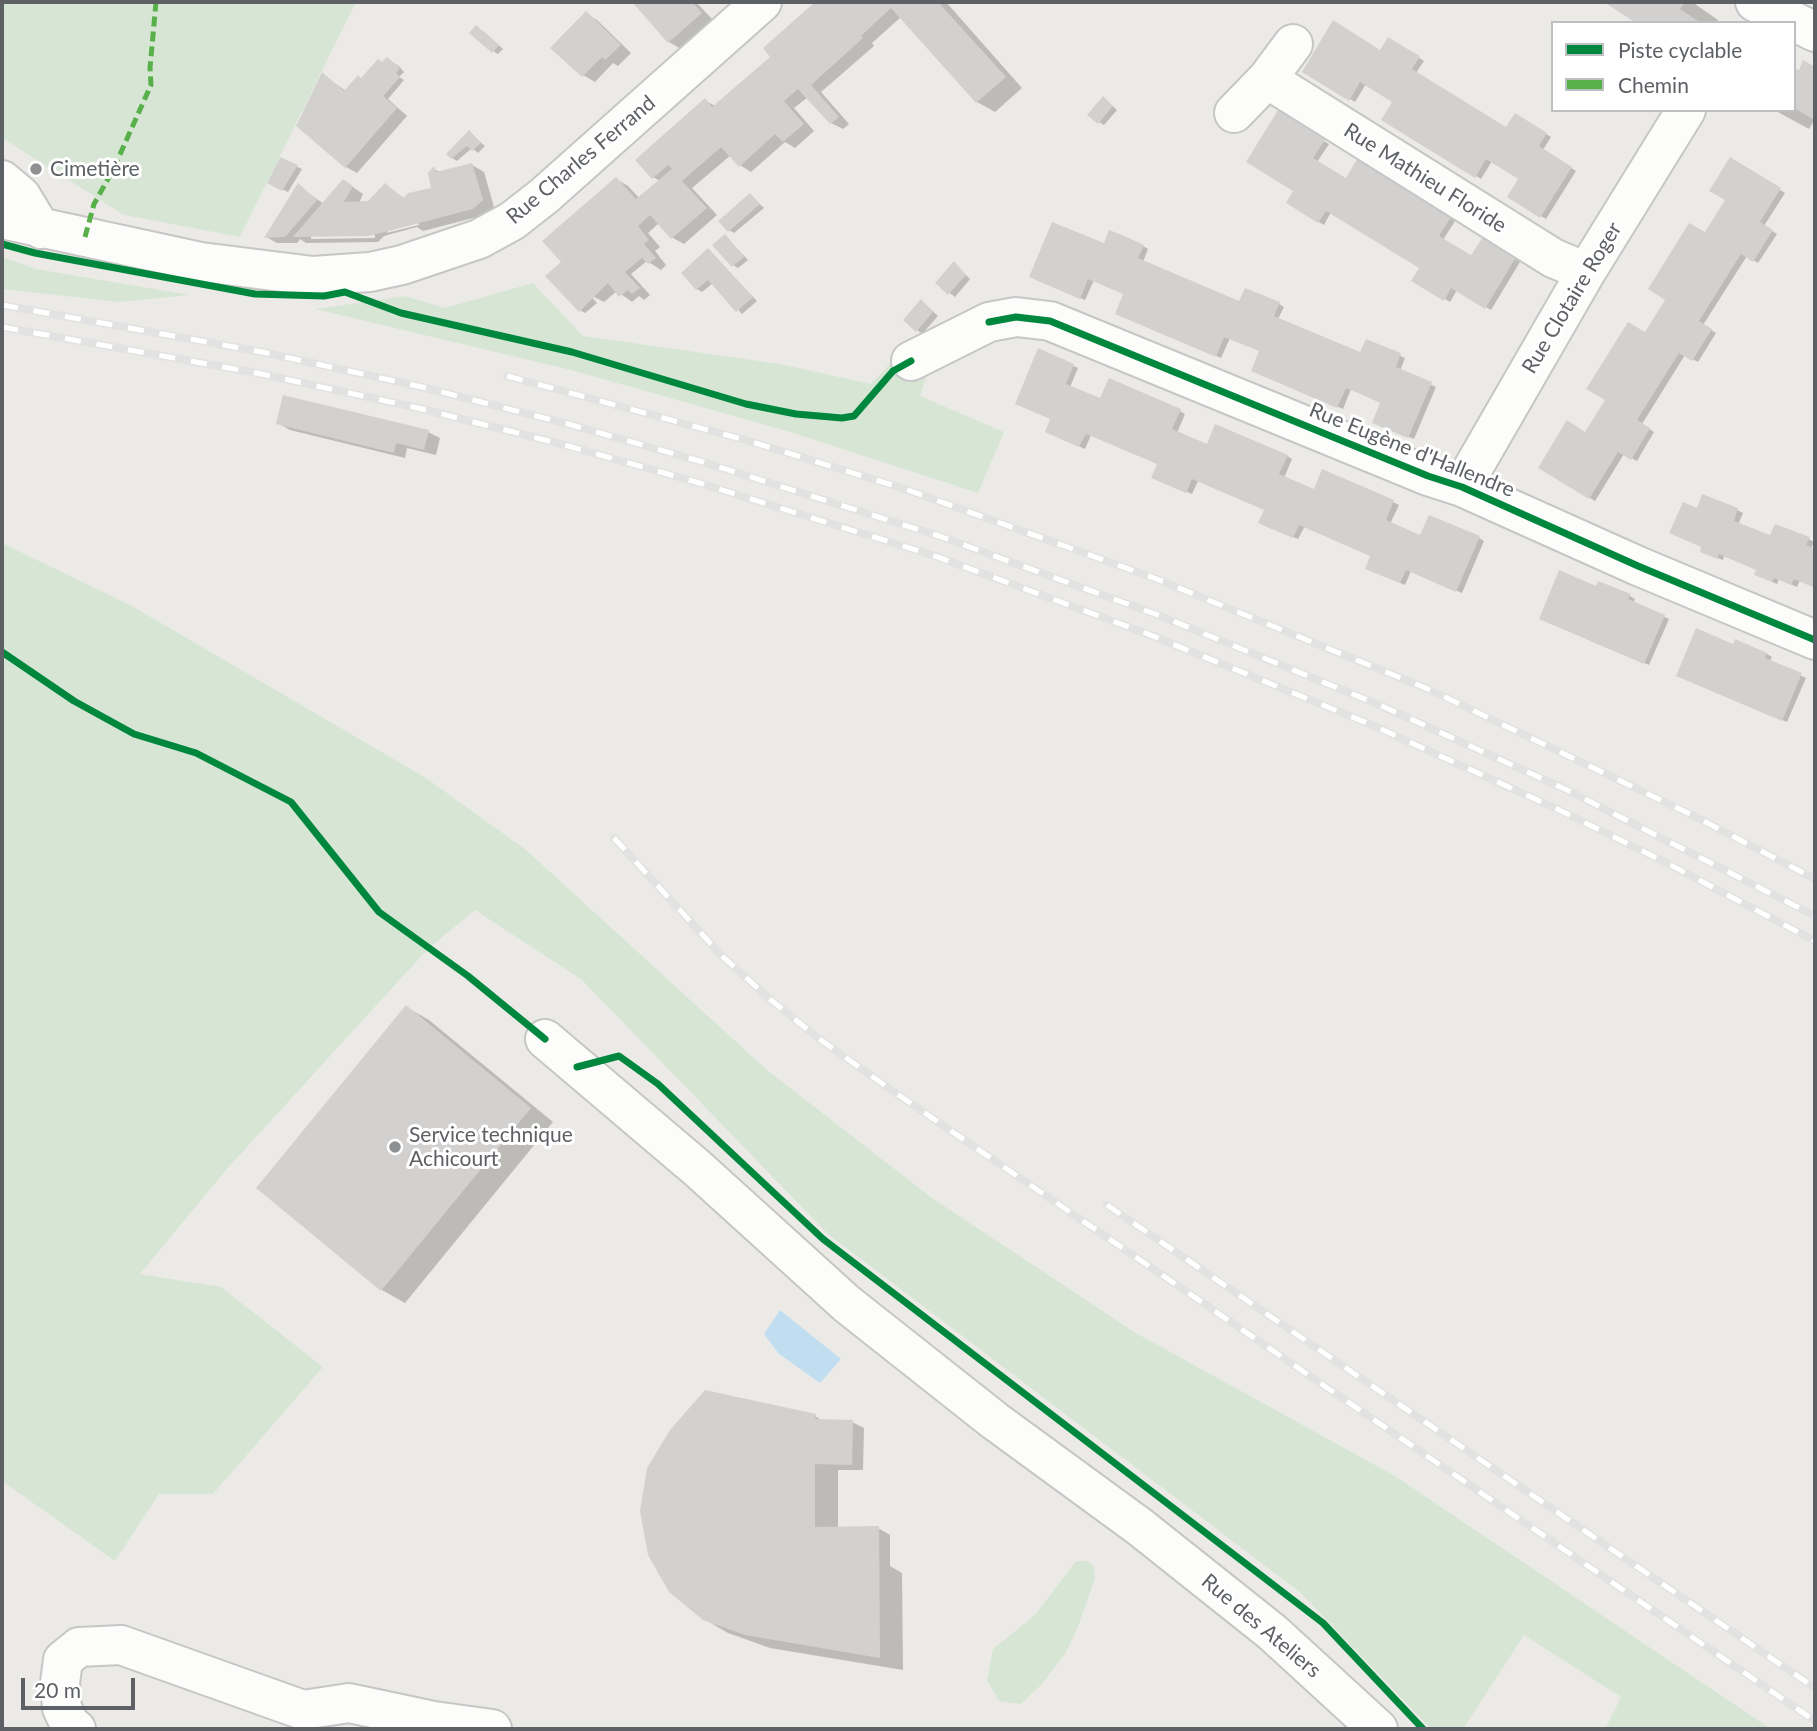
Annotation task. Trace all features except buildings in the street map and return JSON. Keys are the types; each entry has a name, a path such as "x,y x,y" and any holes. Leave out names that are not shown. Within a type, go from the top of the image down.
{"street":[{"name":"Rue Charles Ferrand","path":"2,219 201,262 313,276 370,272 441,253 479,239 512,221 534,204 762,2"},
{"path":"1752,9 1785,21"},
{"path":"1796,25 1815,32"},
{"path":"1234,113 1267,79 1293,44"},
{"name":"Rue Mathieu Floride","path":"1267,79 1553,258 1586,272"},
{"name":"Rue Clotaire Roger","path":"1462,487 1586,272 1685,112"},
{"path":"2,180 21,196 41,229"},
{"name":"Rue Eugène d'Hallendre","path":"911,361 989,322 1016,317 1050,321 1428,476 1462,487 1637,566 1815,640"},
{"name":"Rue des Ateliers","path":"545,1039 697,1168 848,1304 1004,1427 1140,1527 1272,1632 1378,1729"},
{"path":"76,1729 70,1725 61,1708 63,1660 79,1647 121,1645 303,1710 349,1703 434,1721 492,1729"}],"green space":[{"path":"2,2 356,2 240,237 124,215 2,138"},
{"path":"2,257 36,269 190,295 119,302 2,289"},
{"path":"533,283 583,336 780,364 871,384 899,354 929,369 920,396 1004,432 978,493 790,432 571,370 315,309 405,296 445,308"},
{"path":"2,543 132,606 426,778 525,849 767,1070 932,1198 1134,1332 1395,1476 1771,1729 1605,1729 1621,1697 1524,1635 1463,1729 1431,1729 1301,1593 828,1234 582,980 475,910 429,948 393,987 226,1170 140,1274 221,1287 323,1367 213,1494 159,1494 115,1561 2,1481"},
{"path":"1076,1561 1087,1561 1093,1565 1095,1578 1078,1627 1065,1654 1041,1685 1021,1704 999,1701 987,1680 993,1649 1035,1615"}],"water":[{"path":"780,1310 841,1359 820,1383 779,1354 764,1334"}],"railway":[{"path":"2,305 262,352 422,387 703,462 939,536 1158,615 1382,706 1565,789 1815,916"},
{"path":"2,327 257,373 418,408 696,482 932,555 1148,634 1372,725 1555,808 1815,941"},
{"path":"507,376 749,441 905,489 1154,578 1428,689 1692,815 1815,879"},
{"path":"614,838 722,956 818,1038 1815,1721"},
{"path":"1107,1205 1815,1688"}],"marked path":[{"path":"85,237 94,204 113,170 151,85 156,2"}],"cycle path":[{"path":"2,244 35,253 255,294 324,296 345,292 401,313 572,352 746,404 796,414 842,418 854,416 893,371 911,361"},
{"path":"989,322 1016,317 1050,321 1428,476 1462,487 1638,566 1815,640"},
{"path":"2,652 74,701 134,734 196,753 291,802 379,912 468,976 545,1039"},
{"path":"577,1067 619,1056 658,1084 823,1239 1323,1623 1423,1729"}],"place":[{"name":"Cimetière","path":"36,169"},
{"name":"Service technique Achicourt","path":"395,1147"}]}
